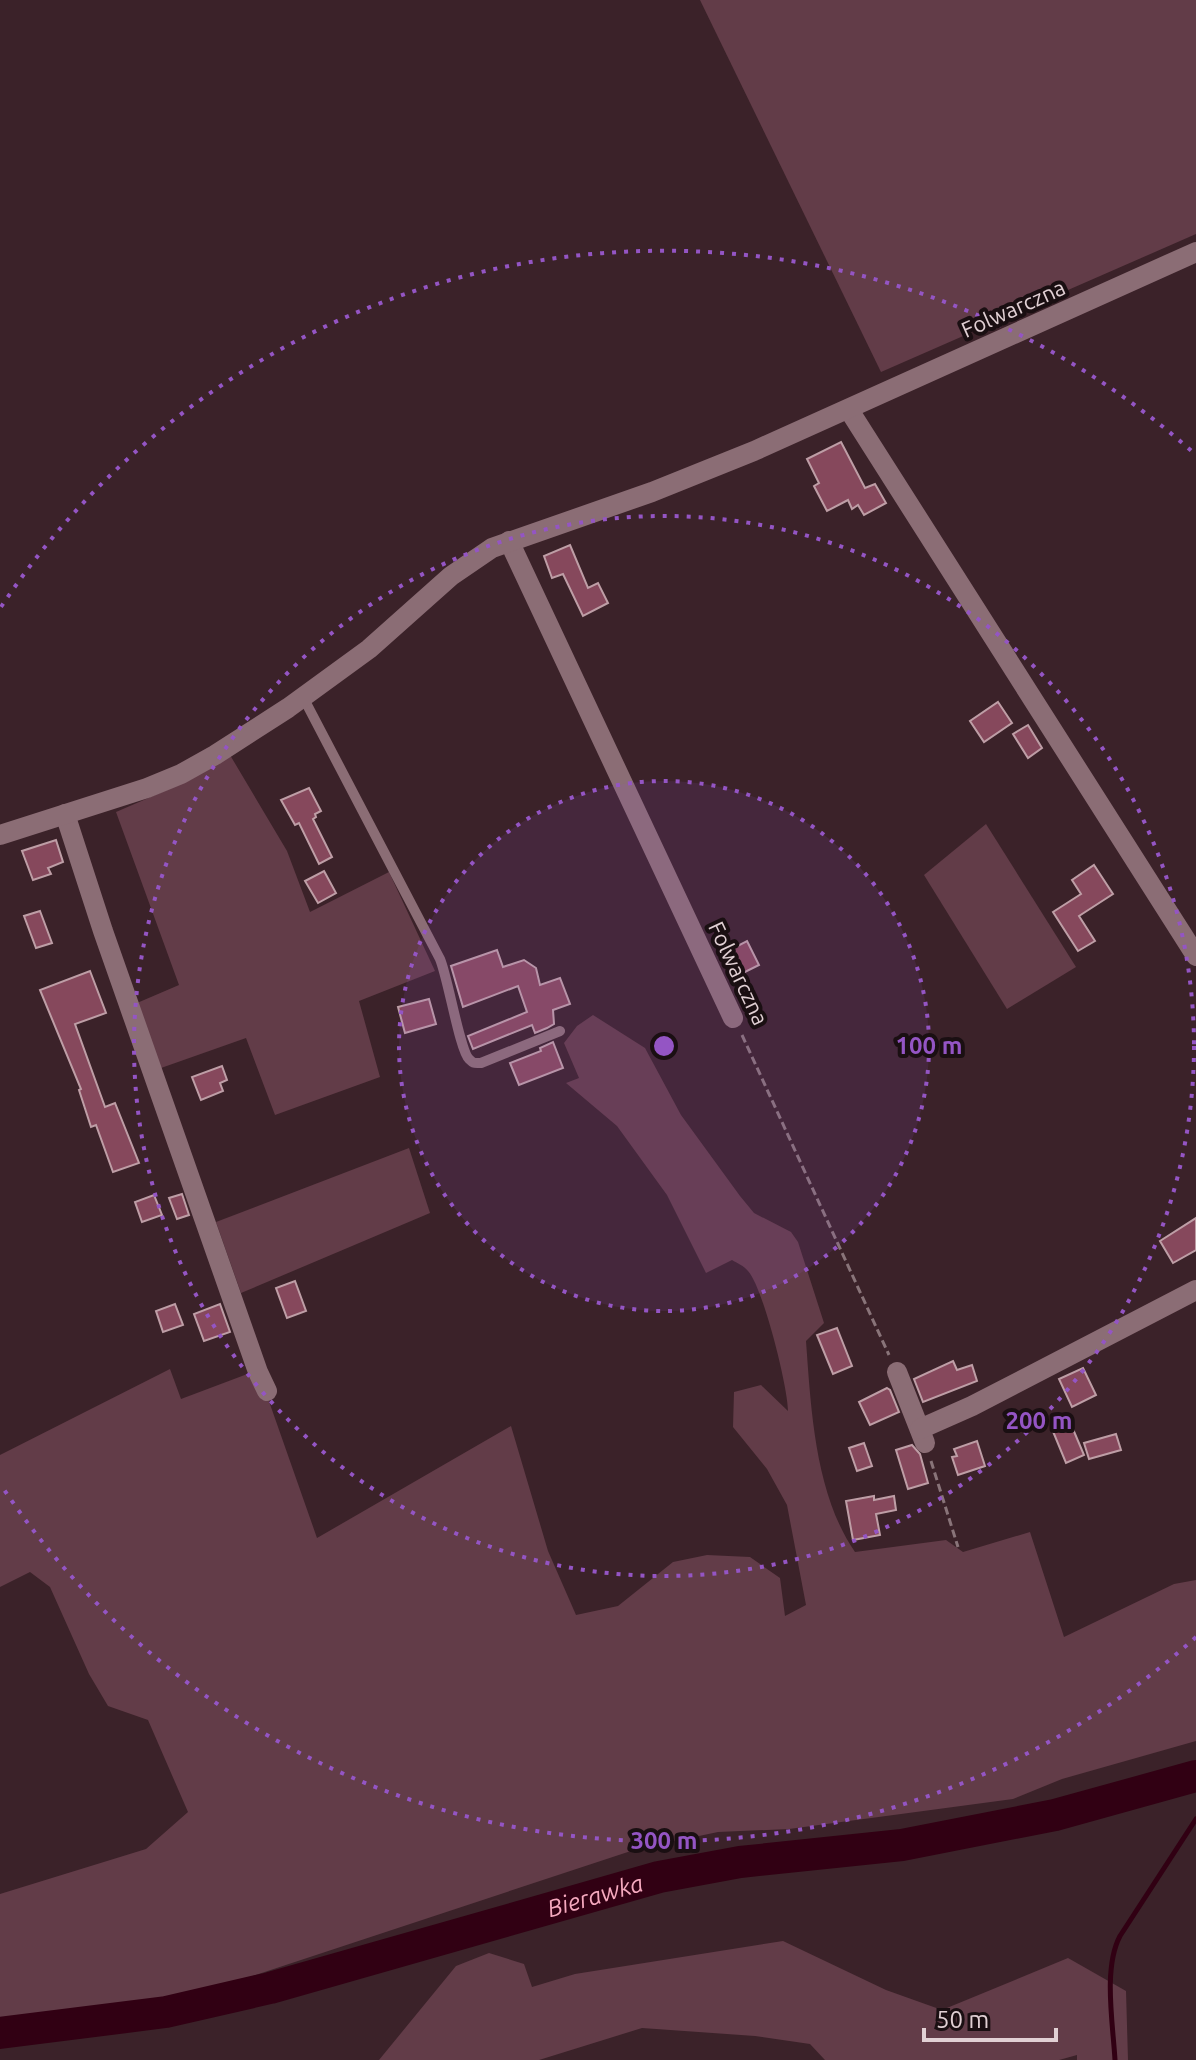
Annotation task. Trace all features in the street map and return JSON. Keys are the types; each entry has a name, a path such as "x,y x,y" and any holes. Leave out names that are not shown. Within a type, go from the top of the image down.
{"street":[{"name":"Folwarczna","path":"0,835 181,774 233,744 369,649 467,564 509,541 660,489 849,410 1196,252"},
{"path":"849,410 1196,956"},
{"name":"Folwarczna","path":"509,541 733,1018"},
{"path":"65,814 141,1039 267,1391"},
{"path":"897,1372 922,1436 972,1406 1196,1290"}],"lane":[{"path":"303,697 440,959 468,1059 481,1063 560,1031"}],"path":[{"name":"Folwarczna","path":"733,1018 897,1372"},
{"path":"922,1436 958,1547"}],"shaded area":[{"path":"700,0 1196,0 1196,234 881,372"},
{"path":"230,755 287,851 310,912 389,872 435,971 359,1001 380,1077 275,1115 246,1038 161,1068 137,1003 179,985 116,812 190,780"},
{"path":"986,824 1076,967 1007,1009 924,875"},
{"path":"593,1015 645,1048 681,1115 740,1196 754,1213 791,1232 798,1242 824,1323 806,1341 817,1450 831,1504 855,1552 946,1540 963,1552 1030,1532 1064,1637 1174,1584 1196,1580 1196,1741 1062,1779 1013,1799 789,1829 718,1832 637,1849 180,2000 0,2022 0,1894 146,1849 188,1812 148,1720 108,1706 89,1674 50,1587 30,1572 0,1587 0,1455 170,1369 181,1399 258,1370 317,1538 511,1426 548,1551 576,1615 618,1606 673,1562 707,1555 750,1557 780,1578 785,1616 806,1605 787,1505 767,1469 733,1427 734,1392 761,1385 788,1411 779,1360 761,1296 748,1271 732,1260 706,1273 667,1195 617,1126 566,1083 579,1078 564,1043 577,1026"},
{"path":"409,1148 430,1213 241,1293 216,1222"},
{"path":"783,1941 886,1990 942,2010 1068,1958 1126,1991 1128,2060 1077,2060 1077,2055 1059,2060 825,2060 810,2044 755,2036 642,2028 539,2060 379,2060 456,1966 489,1953 524,1964 532,1987 575,1974"}],"building":[{"path":"841,442 865,488 875,484 886,503 864,515 858,505 852,509 848,500 827,511 814,486 819,483 807,459"},
{"path":"570,545 588,588 598,583 608,603 583,616 563,574 552,578 544,556"},
{"path":"998,702 1012,723 984,742 970,721"},
{"path":"1028,725 1042,748 1028,758 1013,734"},
{"path":"309,788 321,811 313,819 332,857 319,864 299,823 295,825 281,800"},
{"path":"56,840 63,862 48,868 51,874 33,880 22,851"},
{"path":"1094,865 1113,894 1079,916 1095,941 1078,951 1053,912 1081,894 1072,880"},
{"path":"324,871 336,893 318,903 305,881"},
{"path":"40,911 52,943 36,948 24,916"},
{"path":"747,941 759,965 739,975 726,952"},
{"path":"497,950 503,967 524,960 536,968 540,985 560,978 570,1004 553,1010 554,1024 547,1028 535,1033 532,1025 473,1049 468,1036 527,1012 518,986 463,1007 451,966"},
{"path":"90,971 106,1013 75,1024 105,1107 115,1103 139,1163 113,1172 96,1125 91,1127 81,1089 40,990"},
{"path":"429,999 436,1024 405,1033 398,1007"},
{"path":"553,1042 563,1068 519,1085 510,1063 541,1051 540,1048"},
{"path":"222,1066 227,1080 220,1083 223,1091 201,1100 192,1077"},
{"path":"182,1194 189,1215 177,1219 169,1198"},
{"path":"154,1195 162,1215 142,1222 135,1202"},
{"path":"1196,1218 1196,1250 1173,1263 1160,1241"},
{"path":"295,1281 306,1311 287,1318 276,1288"},
{"path":"175,1304 183,1325 163,1332 156,1311"},
{"path":"220,1304 230,1332 204,1341 194,1314"},
{"path":"837,1328 852,1366 833,1374 817,1335"},
{"path":"953,1361 957,1370 972,1365 977,1381 923,1402 914,1379"},
{"path":"1083,1368 1096,1395 1072,1407 1059,1379"},
{"path":"887,1388 899,1412 870,1425 859,1402"},
{"path":"1070,1422 1084,1455 1066,1463 1052,1429"},
{"path":"1116,1434 1121,1450 1089,1459 1084,1443"},
{"path":"977,1441 985,1466 958,1475 952,1457 957,1456 954,1449"},
{"path":"864,1443 872,1466 857,1471 849,1448"},
{"path":"912,1445 920,1454 928,1483 908,1489 896,1450"},
{"path":"874,1496 874,1500 894,1496 896,1510 876,1514 880,1535 853,1540 846,1501"}],"waterway":[{"name":"Bierawka","path":"0,2033 166,2012 270,1988 659,1877 740,1862 902,1845 1055,1815 1196,1776"},
{"path":"1115,2060 1110,1996 1115,1949 1120,1936 1196,1819"}]}
